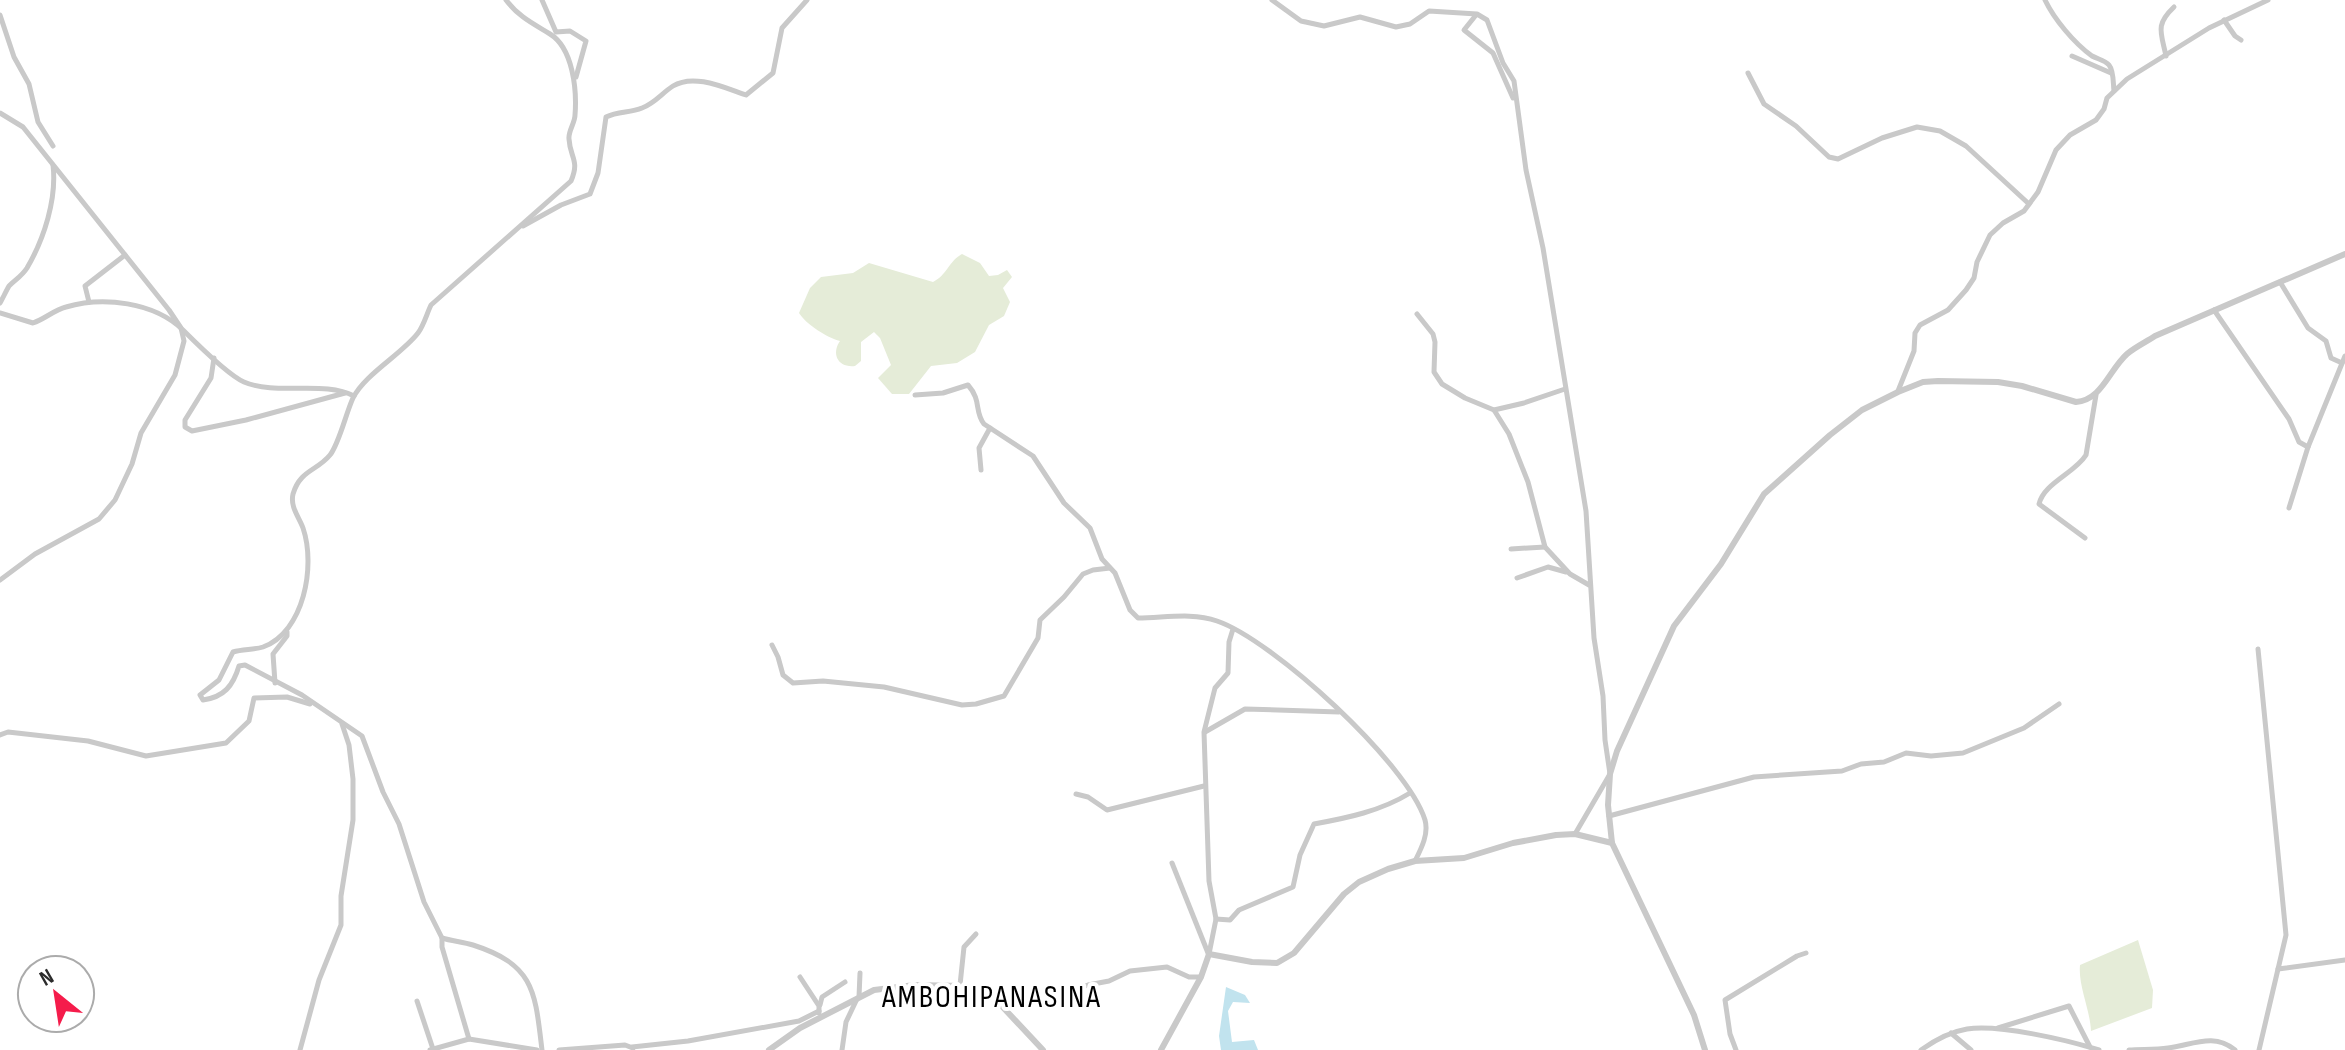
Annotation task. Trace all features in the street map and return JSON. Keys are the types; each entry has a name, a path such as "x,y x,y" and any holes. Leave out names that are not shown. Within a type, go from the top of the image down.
{"street":[{"path":"506,0 518,16 553,33 570,31 586,41 576,77"},
{"path":"214,357 211,378 185,420 185,427 192,431 351,394 418,333 431,305 571,181 577,168 568,138 575,117 570,66 564,48 553,33 542,0"},
{"path":"516,230 561,205 590,194 598,173 606,117 618,111 639,109 654,102 677,83 689,80 746,95 773,73 782,28 807,0"},
{"path":"1272,0 1301,21 1324,26 1360,17 1396,27 1410,24 1429,11 1477,14 1487,20 1503,63 1514,81 1526,170 1543,248 1586,511 1590,585 1610,774 1612,843 1694,1015 1705,1050"},
{"path":"2045,0 2068,32 2092,56 2108,63 2114,92"},
{"path":"1898,392 1914,351 1915,333 1920,325 1948,310 1974,278 1977,262 1990,235 2024,211 2038,192 2056,150 2070,135 2096,120 2114,92 2127,79 2224,20 2268,0"},
{"path":"2166,56 2160,26 2164,16 2174,7"},
{"path":"1477,14 1464,30 1493,53 1516,108"},
{"path":"0,15 14,57 29,84 38,122 53,146"},
{"path":"2224,20 2241,40"},
{"path":"2072,56 2112,73"},
{"path":"1748,73 1764,104 1796,126 1829,157 1838,159 1882,138 1917,127 1940,131 1966,146 2029,204"},
{"path":"0,113 23,127 53,164 181,328 184,341 175,375 141,433 132,464 115,500 99,519 35,554 0,580"},
{"path":"0,303 10,285 27,268 41,238 51,203 53,164"},
{"path":"2085,538 2039,504 2044,493 2086,455 2096,395 2128,353 2155,336 2214,309 2345,254"},
{"path":"89,302 85,286 125,255"},
{"path":"2280,282 2308,328 2326,341 2331,358 2344,359 2308,447 2289,508"},
{"path":"0,313 33,323 65,307 113,301 173,321 244,382 293,390 336,390 351,394"},
{"path":"2214,309 2289,419 2299,442 2308,447"},
{"path":"1417,314 1433,334 1434,372 1442,384 1494,410 1509,434 1528,482 1545,547 1570,574"},
{"path":"1575,834 1610,774 1628,723 1674,626 1721,564 1764,494 1841,427 1862,410 1923,382 2022,386 2076,402 2096,395"},
{"path":"915,395 943,393 968,385 978,396 980,418 1033,456 1064,503 1090,528 1102,559 1123,590 1130,610 1138,618 1189,616 1217,621 1311,682 1375,747 1410,792 1426,822 1424,842 1415,861"},
{"path":"1494,410 1565,389"},
{"path":"275,683 273,654 287,636 299,608 308,555 292,497 300,478 328,458 333,450 351,394"},
{"path":"981,470 979,448 990,428"},
{"path":"1511,549 1545,547"},
{"path":"1517,578 1548,567 1590,585"},
{"path":"772,645 783,675 793,683 823,681 884,687 962,705 990,701 1004,696 1038,638 1040,620 1083,574 1110,568"},
{"path":"1161,1050 1201,977 1216,919 1209,881 1204,732 1215,688 1228,673 1229,642 1233,629"},
{"path":"287,631 261,648 233,652 219,680 200,695 203,700 225,692 235,681 239,666 245,665 302,695 362,736 399,824 424,902 442,938 469,1039"},
{"path":"2258,649 2286,935 2259,1050"},
{"path":"0,735 8,732 88,741 146,756 226,743 249,721 254,698 287,697 317,706"},
{"path":"1609,816 1754,777 1842,771 1861,764 1884,762 1906,753 1931,756 1963,753 2024,728 2059,704"},
{"path":"1204,732 1245,709 1339,712"},
{"path":"300,1050 319,980 341,925 341,896 353,820 350,757 341,722"},
{"path":"1076,794 1088,797 1107,810 1204,786"},
{"path":"1216,919 1230,920 1239,910 1293,887 1300,855 1314,824 1344,819 1394,803 1410,792"},
{"path":"1209,954 1277,963 1294,953 1344,894 1359,882 1415,861 1464,858 1513,843 1575,834 1612,843"},
{"path":"1172,863 1209,954"},
{"path":"960,985 964,947 976,934"},
{"path":"417,1001 432,1050 469,1039 540,1050 534,995 522,973 497,955 442,938"},
{"path":"1736,1050 1730,1034 1725,1000 1806,953"},
{"path":"2278,969 2345,960"},
{"path":"994,999 1004,994 1045,1001 1088,985 1109,981 1130,971 1167,967 1189,977 1201,977"},
{"path":"842,1050 846,1022 858,999 860,973"},
{"path":"800,977 819,1012"},
{"path":"769,1050 819,1012 822,997 845,982"},
{"path":"559,1050 625,1045 633,1048 688,1041 799,1021 874,990 915,985 960,985 994,999 1043,1050"},
{"path":"1997,1028 2069,1006 2090,1047"},
{"path":"1921,1050 1940,1036 1967,1029 1997,1028 2099,1050"},
{"path":"1951,1033 1971,1050"},
{"path":"2129,1050 2169,1048 2206,1039 2227,1043 2235,1050"}],"green space":[{"path":"962,254 980,263 989,276 1007,270 1012,277 1003,288 1010,302 1004,316 989,325 975,352 957,363 931,366 909,394 892,394 878,378 891,365 880,338 874,332 861,342 861,361 855,366 844,365 836,355 840,341 817,330 799,313 810,288 821,277 853,273 869,263 933,282"},
{"path":"2138,940 2153,990 2152,1008 2091,1031 2080,965"}],"water":[{"path":"1226,987 1245,995 1250,1003 1233,1002 1228,1011 1232,1042 1254,1040 1258,1050 1221,1050 1219,1036"}],"district":[{"name":"AMBOHIPANASINA","path":"992,996"}]}
